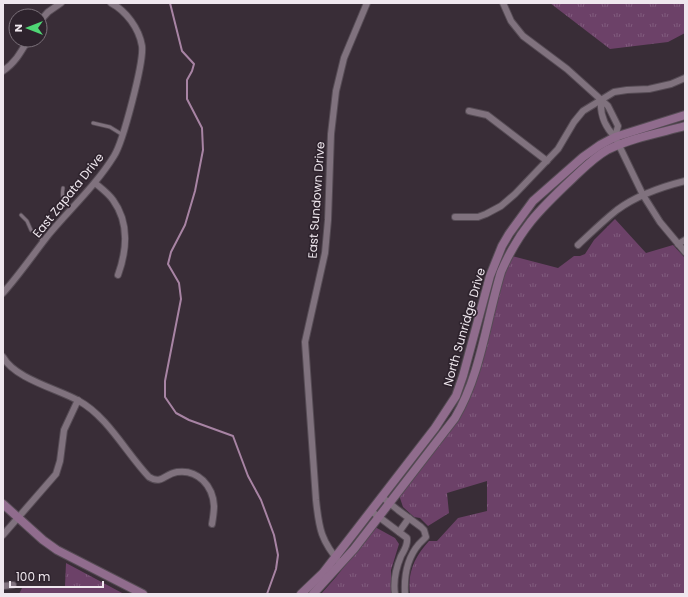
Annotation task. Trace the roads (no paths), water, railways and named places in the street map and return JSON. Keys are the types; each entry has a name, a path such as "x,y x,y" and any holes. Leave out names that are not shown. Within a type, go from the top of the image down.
{"street":[{"path":"48,12 61,3"},
{"name":"East Zapata Drive","path":"3,293 72,208 95,183 115,155 123,135 142,58 142,51 138,32 131,21 124,12 111,3"},
{"name":"East Sundown Drive","path":"338,560 328,548 318,524 305,342 325,253 328,220 332,120 336,91 344,58 367,3"},
{"path":"503,3 511,22 522,36 567,69 608,106 618,126 617,141"},
{"path":"3,71 17,58 23,48"},
{"path":"455,217 478,217 501,206 515,194 558,149 583,111 614,92 649,89 671,84 685,78"},
{"path":"601,101 600,110 609,131 617,141 643,195 660,222 685,252"},
{"path":"469,111 487,115 547,161"},
{"name":"North Sunridge Drive","path":"301,594 338,560 380,516 455,418 471,386 501,272 508,255 528,223 542,207 586,165 617,141 685,115"},
{"path":"605,121 614,117"},
{"name":"North Sunridge Drive","path":"313,594 371,511 435,428 456,396 467,366 490,276 502,246 533,201 583,157 600,145 685,126"},
{"path":"578,245 618,210 643,195 669,185 685,181"},
{"path":"95,183 112,199 121,214 124,225 125,243 123,261 118,275"},
{"path":"678,244 685,240"},
{"path":"4,362 23,376 78,400 95,412 148,477 155,481 178,472 189,472 198,475 211,492 214,508 212,524"},
{"path":"3,535 56,474 60,461 64,430 78,400"},
{"path":"382,497 421,527 426,537 416,548 409,560 404,583 405,594"},
{"path":"3,504 43,540 57,550 144,594"},
{"path":"371,511 380,516 407,538 407,543 401,555 396,572 395,594"},
{"path":"399,532 409,518"},
{"path":"407,543 416,548"},
{"path":"3,586 12,585"}],"lane":[{"path":"93,123 110,127 123,135"},
{"path":"63,188 63,200 72,208"},
{"path":"22,215 27,221 31,230 44,242"}],"waterway":[{"path":"170,3 182,51 194,64 187,80 187,99 202,128 203,150 195,191 185,225 171,252 168,264 179,283 181,299 165,381 165,397 176,413 189,420 233,436 248,476 261,500 274,535 278,555 276,569 267,594"}]}
